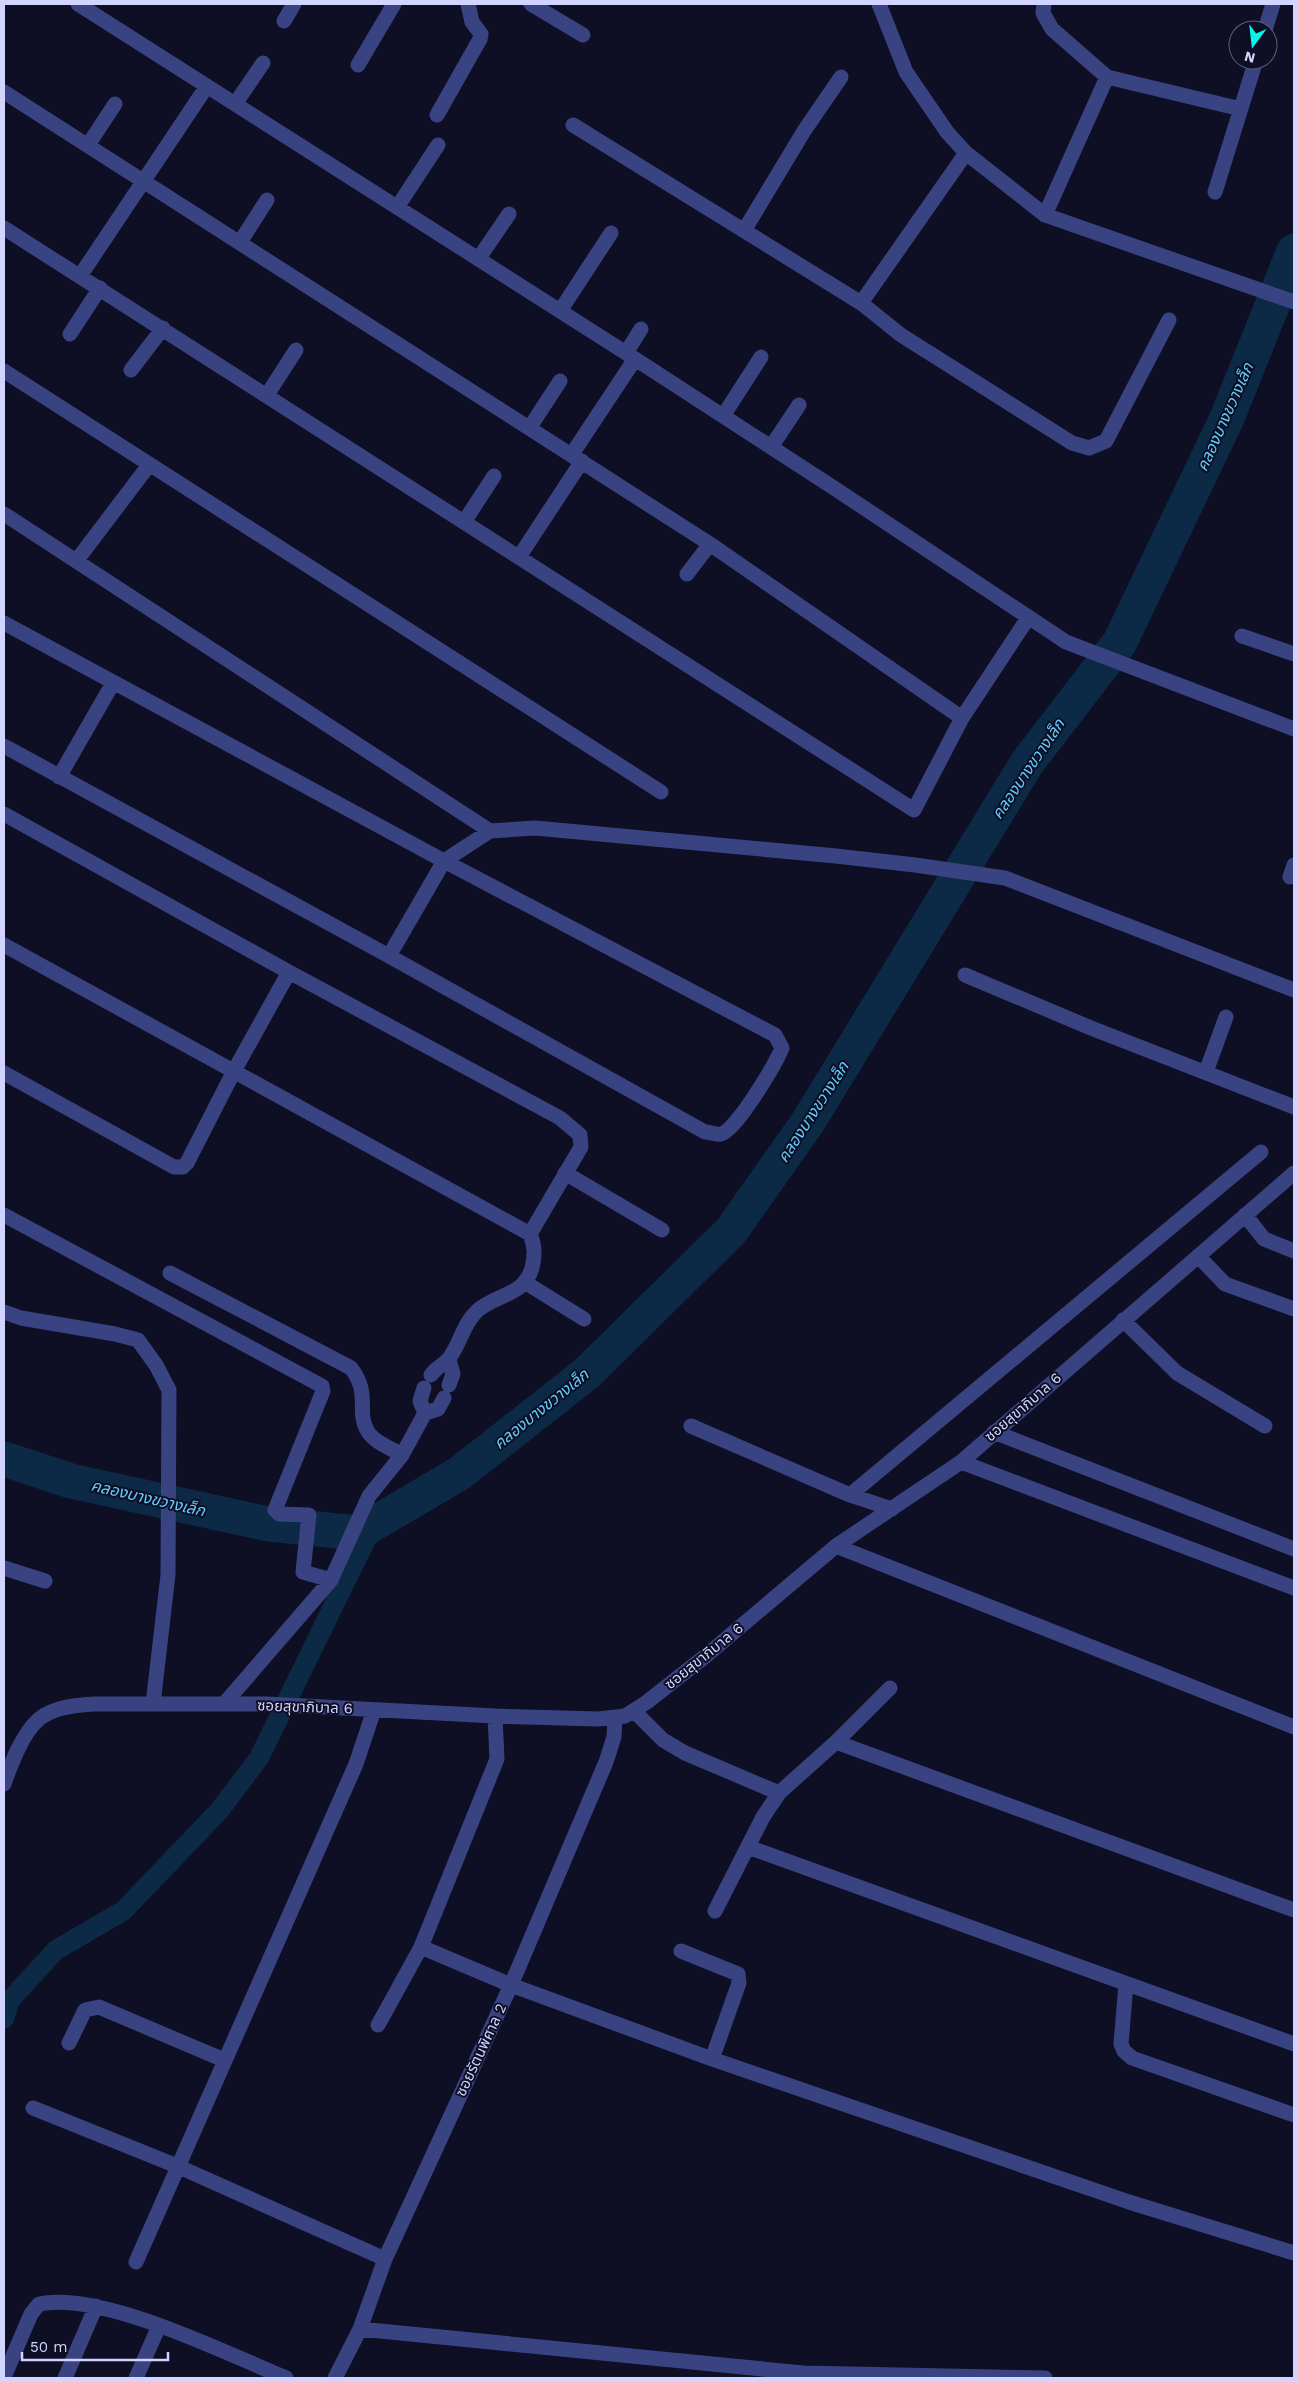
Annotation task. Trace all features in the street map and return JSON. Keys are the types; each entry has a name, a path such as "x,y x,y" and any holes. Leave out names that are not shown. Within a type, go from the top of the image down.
{"street":[{"path":"78,4 99,9 207,86 398,206 771,447 1066,642 1294,729"},
{"path":"284,20 294,4"},
{"path":"358,65 394,4"},
{"path":"437,115 480,40 481,34 472,22 468,4"},
{"path":"531,4 583,35"},
{"path":"879,4 906,72 947,132 966,153 1045,215 1294,302"},
{"path":"1044,4 1043,13 1052,28 1108,77 1240,109"},
{"path":"1268,20 1273,4"},
{"path":"235,104 263,63"},
{"path":"1215,192 1253,70"},
{"path":"745,229 804,131 841,77"},
{"path":"1045,215 1108,77"},
{"path":"80,276 207,86"},
{"path":"4,92 577,457 710,544 962,718"},
{"path":"88,145 115,104"},
{"path":"573,125 745,229 861,303 901,335 1072,443 1089,448 1106,440 1169,320"},
{"path":"398,206 438,145"},
{"path":"861,303 966,153"},
{"path":"240,242 267,200"},
{"path":"479,258 508,214"},
{"path":"4,228 914,810 962,718 1028,618"},
{"path":"560,311 611,233"},
{"path":"70,334 100,288"},
{"path":"130,370 163,328"},
{"path":"518,557 577,457 630,356 641,329"},
{"path":"267,395 296,350"},
{"path":"723,416 761,357"},
{"path":"4,371 661,792"},
{"path":"530,427 560,381"},
{"path":"771,447 799,405"},
{"path":"77,560 149,465"},
{"path":"464,522 494,476"},
{"path":"4,514 490,831"},
{"path":"687,574 710,544"},
{"path":"4,623 444,861 775,1035 782,1048 776,1062 733,1126 721,1134 705,1132 389,956 4,746"},
{"path":"1242,636 1294,654"},
{"path":"59,777 112,683"},
{"path":"4,814 289,972 560,1118 580,1136 582,1142 530,1234 535,1254 530,1276 519,1289 490,1303 477,1312 449,1360 436,1367 428,1381 420,1401 425,1413"},
{"path":"389,956 444,861 490,831 535,828 915,865 1005,878 1294,990"},
{"path":"4,945 530,1234"},
{"path":"4,1073 174,1167 179,1168 187,1164 234,1072 289,972"},
{"path":"965,975 1294,1106"},
{"path":"1206,1072 1226,1017"},
{"path":"850,1495 1261,1152"},
{"path":"566,1173 662,1230"},
{"name":"ซอยสุขาภิบาล 6","path":"4,1784 28,1733 40,1719 68,1706 153,1704 299,1705 495,1716 615,1718 634,1711 708,1654 836,1546 961,1462 1294,1173"},
{"path":"1245,1215 1264,1238 1294,1251"},
{"path":"4,1216 322,1386 323,1391 275,1510 279,1514 307,1514 310,1520 303,1572 331,1580"},
{"path":"1198,1256 1225,1284 1294,1309"},
{"path":"170,1273 350,1368 358,1378 363,1391 364,1422 367,1431 374,1438 402,1455"},
{"path":"526,1283 584,1319"},
{"path":"4,1312 22,1318 115,1334 138,1340 156,1365 169,1390 168,1575 153,1704"},
{"path":"1123,1320 1177,1373 1264,1426"},
{"path":"231,1704 331,1580 369,1496 402,1455 425,1413 438,1409 453,1374 449,1360"},
{"path":"690,1426 850,1495 892,1509"},
{"path":"994,1432 1294,1549"},
{"path":"961,1462 1294,1588"},
{"path":"836,1546 1294,1727"},
{"path":"4,1568 45,1581"},
{"path":"715,1911 763,1817 779,1793 836,1742 890,1688"},
{"path":"136,2262 356,1764 374,1710"},
{"path":"634,1711 662,1740 685,1753 779,1793"},
{"path":"378,2025 421,1947 497,1759 495,1716"},
{"name":"ซอยรัตนพิศาล 2","path":"335,2378 360,2329 385,2259 511,1985 606,1762 614,1737 615,1718"},
{"path":"836,1742 1294,1910"},
{"path":"748,1847 1294,2044"},
{"path":"421,1947 511,1985 712,2059 1129,2202 1294,2253"},
{"path":"681,1951 738,1974 739,1983 712,2059"},
{"path":"1126,1984 1121,2044 1124,2052 1132,2058 1294,2115"},
{"path":"69,2042 85,2010 99,2007 224,2060"},
{"path":"33,2108 177,2166 385,2259"},
{"path":"4,2377 31,2314 39,2304 50,2302 96,2306 159,2326 286,2378"},
{"path":"65,2378 96,2306"},
{"path":"136,2378 159,2326"},
{"path":"360,2329 803,2373 1045,2378"}],"waterway":[{"name":"คลองบางขวางเล็ก","path":"4,1459 71,1481 268,1524 358,1533 460,1473 587,1373 731,1231 808,1122 1027,763 1120,642 1227,418 1294,251"},
{"path":"4,2019 10,2000 56,1950 123,1911 219,1811 259,1758 373,1525"}]}
